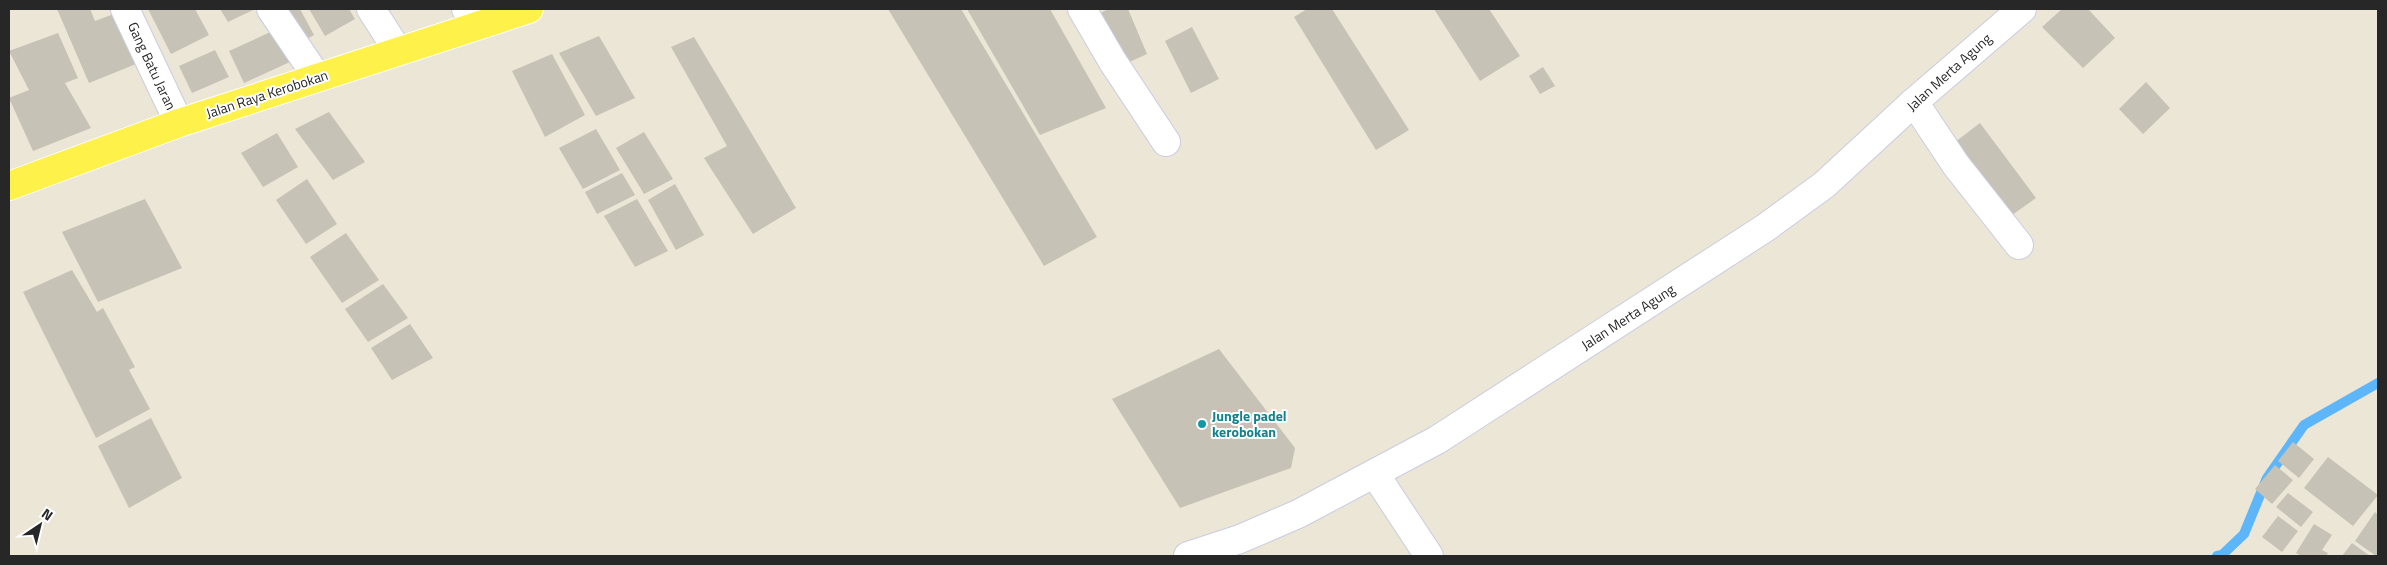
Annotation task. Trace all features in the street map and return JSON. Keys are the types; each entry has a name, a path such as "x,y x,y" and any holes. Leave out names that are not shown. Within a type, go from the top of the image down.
{"main road":[{"name":"Jalan Raya Kerobokan","path":"9,186 179,124 398,51 471,17 528,9"}],"street":[{"name":"Gang Batu Jaran","path":"126,9 179,124"},
{"path":"271,9 317,77"},
{"path":"372,9 398,51"},
{"path":"1082,9 1113,62 1166,142"},
{"name":"Jalan Merta Agung","path":"1188,556 1240,539 1298,514 1445,435 1766,228 1824,186 1914,102 2022,9"},
{"path":"1914,102 1956,165 2019,245"},
{"path":"1375,474 1429,556"}],"building":[{"path":"57,9 90,9 95,21 119,12 141,62 89,83"},
{"path":"148,9 195,9 209,35 171,54"},
{"path":"220,9 255,9 228,22"},
{"path":"275,9 300,9 314,35 296,45"},
{"path":"309,9 349,9 355,19 325,36"},
{"path":"888,9 961,9 1097,237 1044,266"},
{"path":"967,9 1050,9 1106,108 1040,135"},
{"path":"1109,9 1128,9 1147,54 1123,65 1100,13"},
{"path":"1307,9 1332,9 1409,130 1376,150 1294,17"},
{"path":"1434,9 1489,9 1520,56 1480,81"},
{"path":"2062,9 2088,9 2115,38 2083,68 2042,27"},
{"path":"1192,27 1219,79 1191,93 1165,41"},
{"path":"277,29 292,61 244,83 229,51"},
{"path":"58,33 78,78 65,83 91,128 33,151 9,98 29,90 9,51"},
{"path":"599,36 635,98 596,116 559,53"},
{"path":"694,37 796,208 753,234 704,158 727,146 671,47"},
{"path":"215,50 229,77 192,93 179,66"},
{"path":"552,54 585,115 545,137 512,71"},
{"path":"1543,67 1555,86 1540,94 1529,76"},
{"path":"2146,82 2170,108 2143,134 2119,109"},
{"path":"329,112 365,162 333,180 295,129"},
{"path":"1980,123 2036,198 2002,222 1946,149"},
{"path":"596,129 620,170 583,189 559,148"},
{"path":"644,132 673,179 644,194 616,148"},
{"path":"277,133 298,167 263,187 241,153"},
{"path":"622,173 635,195 597,214 585,192"},
{"path":"307,179 337,224 306,244 276,200"},
{"path":"675,184 704,235 676,250 648,200"},
{"path":"145,199 182,268 98,302 62,232"},
{"path":"637,199 668,251 635,267 604,216"},
{"path":"346,233 379,280 342,303 310,257"},
{"path":"72,270 97,312 103,308 135,367 129,370 150,409 96,438 23,292"},
{"path":"383,284 408,318 368,342 345,309"},
{"path":"410,324 433,358 392,380 371,348"},
{"name":"Jungle padel kerobokan","path":"1219,349 1295,448 1291,468 1180,508 1112,399"},
{"path":"151,418 182,478 129,508 98,446"},
{"path":"2293,442 2314,459 2299,478 2278,461"},
{"path":"2328,457 2378,495 2353,526 2304,488"},
{"path":"2275,465 2293,480 2272,504 2255,489"},
{"path":"2288,493 2313,512 2301,527 2276,507"},
{"path":"2375,512 2378,515 2378,553 2376,556 2355,541"},
{"path":"2278,516 2298,531 2282,552 2262,537"},
{"path":"2314,524 2332,535 2322,550 2328,553 2326,556 2301,556 2296,553"},
{"path":"2352,543 2370,556 2342,556"}],"waterway":[{"path":"2217,556 2222,555 2244,534 2267,478 2304,425 2378,383"}],"place":[{"name":"Jungle padel kerobokan","path":"1202,424"}]}
